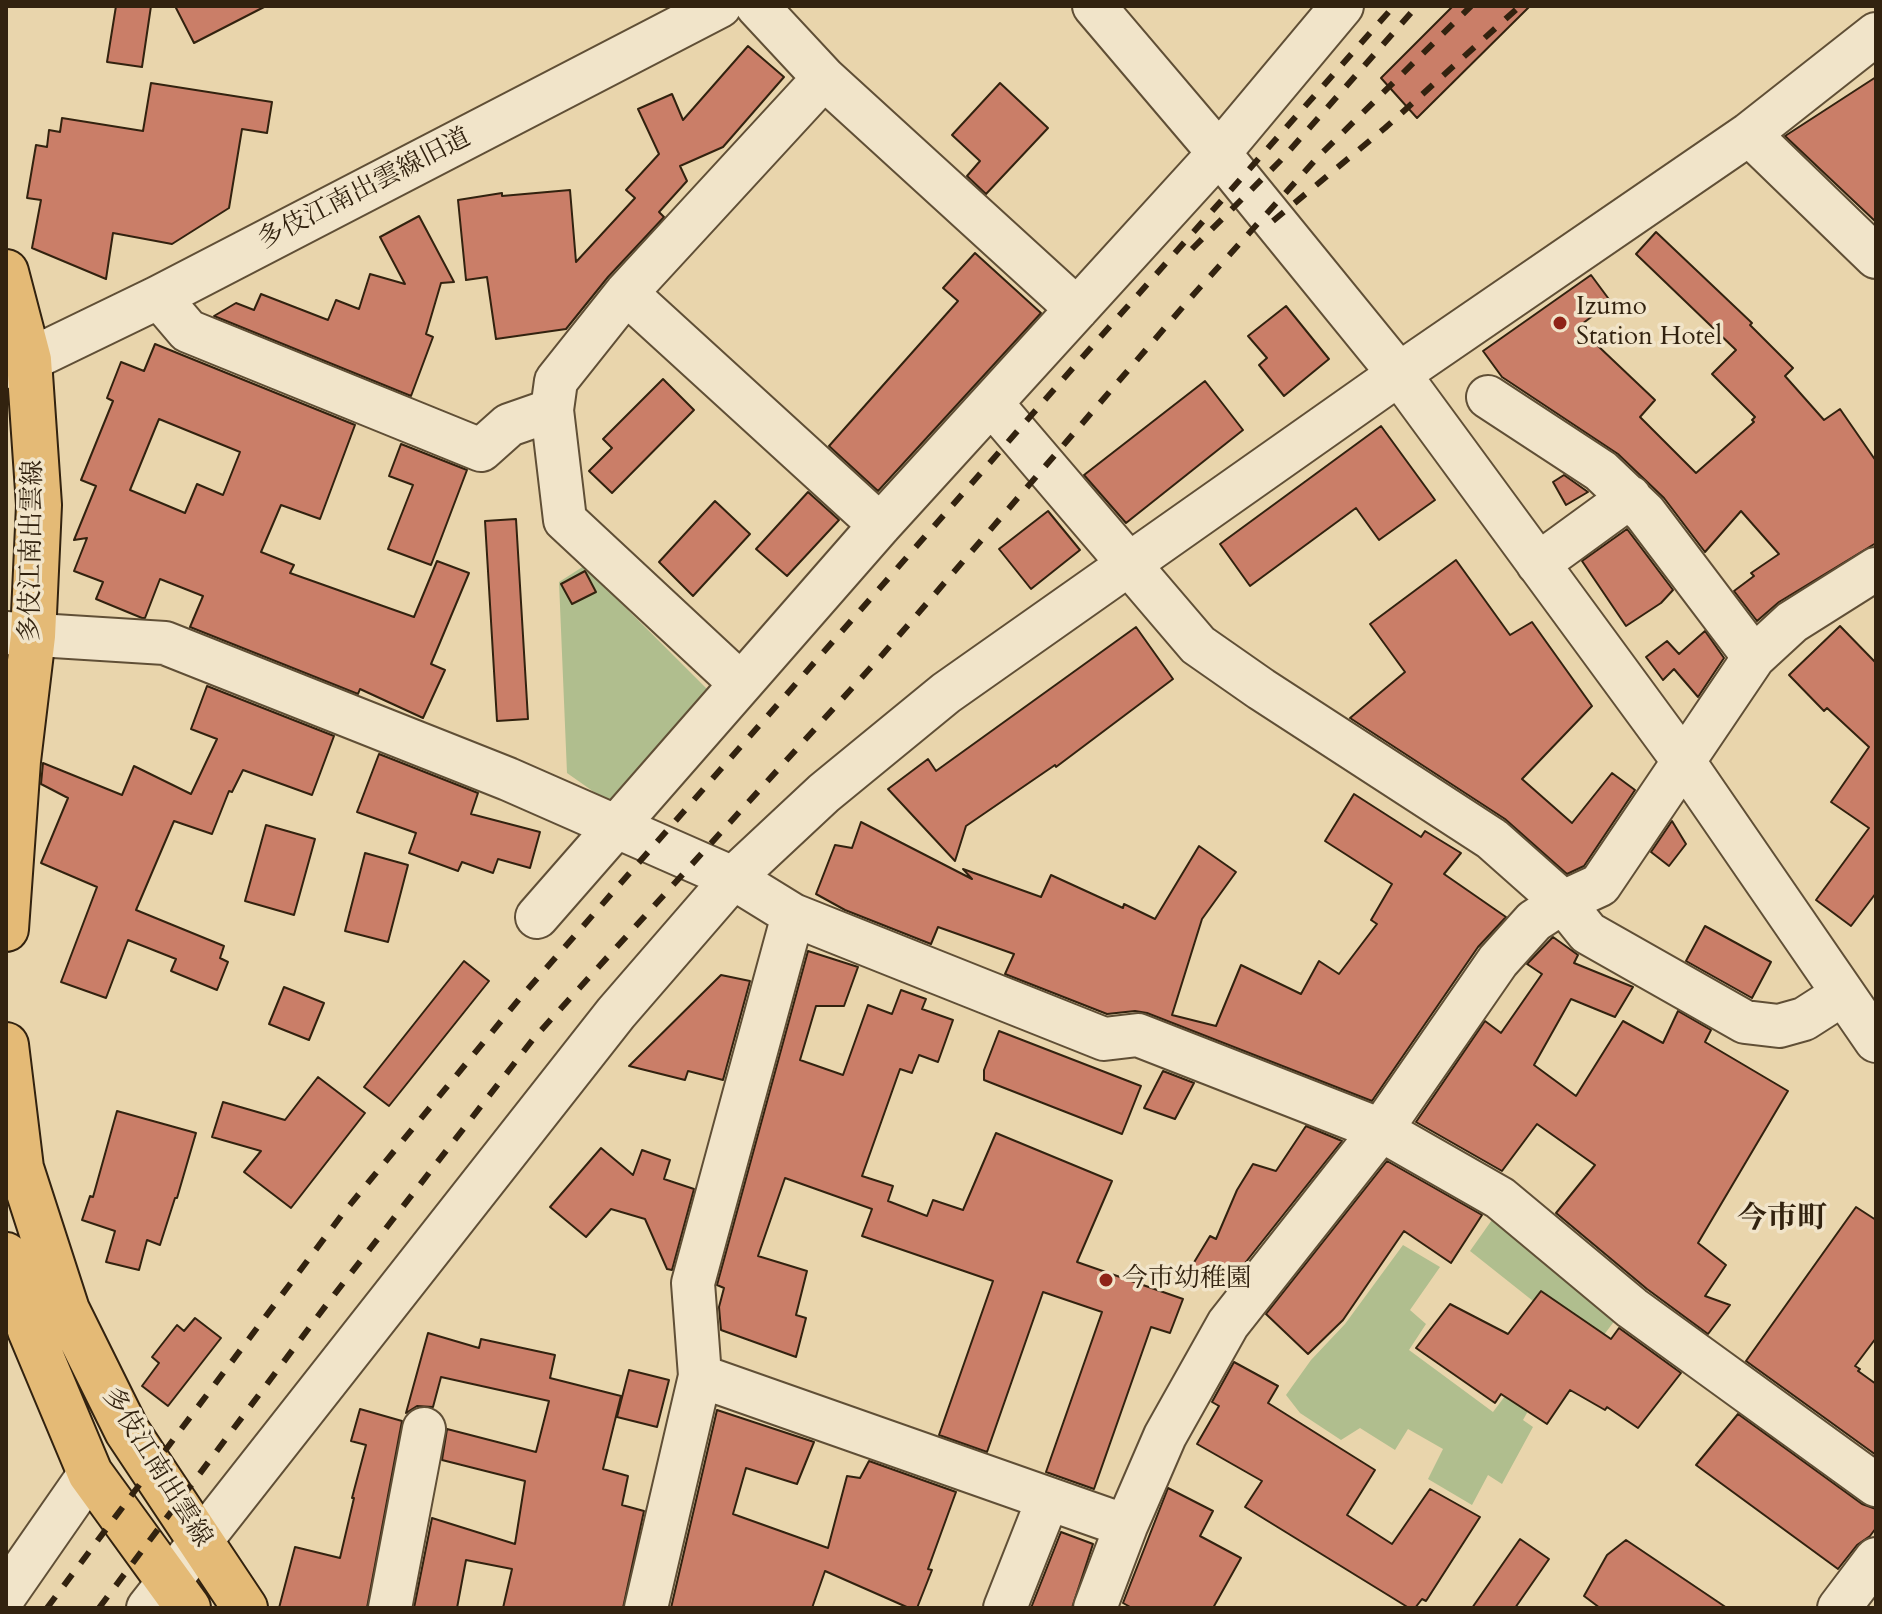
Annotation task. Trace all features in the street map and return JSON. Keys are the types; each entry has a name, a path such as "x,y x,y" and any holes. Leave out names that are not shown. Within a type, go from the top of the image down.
{"main road":[{"name":"多伎江南出雲線","path":"6,272 39,505 20,635 18,761 6,929"},
{"name":"多伎江南出雲線","path":"6,1045 21,1168 67,1310 127,1431 245,1608"},
{"name":"多伎江南出雲線","path":"6,1255 30,1330 90,1473 168,1599"}],"street":[{"name":"多伎江南出雲線旧道","path":"18,364 159,297 720,6"},
{"path":"757,6 824,78 1077,309"},
{"path":"1094,6 1219,153 1399,374 1684,762 1876,1041"},
{"path":"537,917 880,525 1219,153 1342,6"},
{"path":"168,1599 201,1541 616,1013 733,878 824,793 946,693 1399,374 1749,134 1876,34"},
{"path":"740,683 565,520 552,410 556,381 626,293 824,78"},
{"path":"1749,134 1876,257"},
{"path":"626,293 880,525"},
{"path":"159,297 188,331 481,450 509,425 552,410"},
{"path":"1488,397 1601,471 1630,497 1754,657"},
{"path":"992,404 1198,645 1492,839 1563,902 1588,933 1745,1022 1779,1026 1804,1019 1843,994"},
{"path":"1538,564 1630,497"},
{"path":"1095,1608 1165,1436 1228,1324 1381,1130 1498,961 1534,921 1563,902 1600,885 1754,657 1792,622 1876,569"},
{"path":"20,635 165,643 508,779 733,878 793,915 1104,1039 1138,1035 1381,1130 1500,1198 1632,1308 1876,1485"},
{"path":"646,1608 700,1376 693,1283 793,915"},
{"path":"700,1376 1126,1526"},
{"path":"390,1608 424,1429"},
{"path":"6,1594 90,1473"},
{"path":"1005,1608 1048,1499"},
{"path":"1839,1608 1876,1559"}],"green space":[{"path":"584,566 707,689 611,804 567,773 559,582"},
{"path":"1499,1210 1622,1311 1600,1340 1533,1301 1470,1251"},
{"path":"1403,1245 1440,1267 1410,1310 1426,1324 1409,1350 1493,1412 1511,1388 1532,1404 1523,1420 1533,1427 1502,1484 1488,1475 1472,1505 1428,1479 1443,1449 1408,1429 1395,1450 1360,1428 1341,1440 1300,1413 1286,1395 1311,1360 1345,1324"}],"building":[{"path":"116,6 151,6 142,67 107,62"},
{"path":"175,6 266,6 194,43"},
{"path":"1453,6 1530,6 1417,118 1381,78"},
{"path":"748,46 784,77 723,147 680,166 687,181 659,212 664,217 608,277 566,329 496,339 487,277 466,280 458,200 502,193 502,196 570,190 576,262 635,198 626,190 659,154 638,109 672,94 683,120"},
{"path":"1876,77 1876,222 1785,136"},
{"path":"151,83 272,102 267,133 242,129 229,208 172,244 113,233 106,279 32,248 41,200 27,198 36,145 47,147 49,130 60,132 62,118 143,131"},
{"path":"1000,83 1048,128 986,194 967,176 980,161 952,135"},
{"path":"419,216 454,282 441,283 426,334 433,337 411,396 214,316 236,303 254,310 261,294 328,320 336,300 359,309 370,274 405,284 380,237"},
{"path":"1656,232 1752,323 1750,325 1793,368 1785,376 1824,420 1840,409 1876,461 1876,543 1779,602 1757,621 1734,591 1754,576 1751,573 1779,554 1741,511 1705,552 1664,498 1618,454 1502,377 1483,351 1591,275 1611,302 1578,327 1655,400 1640,417 1696,473 1754,422 1755,417 1712,374 1736,350 1636,254"},
{"path":"975,253 1041,313 878,491 829,446 958,301 943,288"},
{"path":"1286,306 1329,359 1284,396 1259,365 1267,358 1248,336"},
{"path":"155,344 355,425 320,519 281,505 261,552 294,565 290,573 414,617 437,561 469,573 431,664 445,670 423,718 360,689 358,694 190,627 203,596 160,579 145,618 96,599 103,582 74,571 87,538 74,540 96,486 81,480 113,401 107,398 121,362 144,371","holes":["159,419 240,452 223,495 197,484 185,513 130,490"]},
{"path":"663,379 694,410 612,493 589,471 612,448 603,439"},
{"path":"1205,381 1243,430 1126,523 1084,475"},
{"path":"1381,426 1435,500 1379,540 1356,508 1250,586 1220,544"},
{"path":"401,444 467,470 431,565 388,549 413,485 389,476"},
{"path":"1564,475 1588,492 1566,505 1553,482"},
{"path":"808,492 839,520 787,576 756,549"},
{"path":"715,501 750,534 693,596 659,562"},
{"path":"1048,511 1080,550 1031,589 999,549"},
{"path":"516,519 528,719 497,721 485,521"},
{"path":"1627,529 1673,590 1661,603 1626,626 1582,561"},
{"path":"1456,560 1510,635 1532,622 1592,706 1522,779 1572,823 1612,773 1635,790 1584,866 1567,874 1505,819 1350,718 1405,672 1370,624"},
{"path":"585,571 596,592 572,604 561,584"},
{"path":"1840,626 1876,663 1876,893 1851,926 1816,900 1869,828 1831,802 1869,747 1827,708 1824,711 1789,675"},
{"path":"1136,627 1173,679 1056,767 966,826 955,861 888,789 928,759 936,771"},
{"path":"1705,631 1724,658 1698,697 1674,669 1663,680 1646,657 1667,641 1679,654"},
{"path":"207,686 334,736 312,795 243,770 232,792 229,791 212,834 174,821 136,910 224,946 220,958 228,962 217,990 171,971 176,959 128,940 106,998 61,982 97,887 41,863 68,798 41,784 43,763 122,795 134,766 191,794 217,739 191,729"},
{"path":"379,754 478,793 471,814 540,832 530,868 498,859 493,873 462,862 458,871 409,853 416,833 357,812"},
{"path":"1354,794 1421,837 1425,831 1461,853 1444,874 1506,917 1478,947 1372,1101 1147,1013 1107,1014 1005,974 1014,954 938,927 931,944 845,910 816,894 835,845 852,848 861,822 972,879 963,869 1041,897 1051,875 1155,919 1199,846 1236,872 1202,919 1172,1015 1216,1026 1241,965 1301,994 1319,961 1339,974 1377,924 1371,920 1392,884 1325,841"},
{"path":"1672,821 1686,844 1669,866 1651,852"},
{"path":"266,825 315,839 294,915 245,901"},
{"path":"365,853 408,865 388,942 345,931"},
{"path":"1705,926 1771,962 1752,998 1686,961"},
{"path":"1553,937 1578,955 1574,963 1633,987 1615,1017 1571,999 1534,1065 1576,1096 1623,1021 1663,1043 1678,1011 1711,1030 1705,1042 1788,1091 1698,1243 1726,1265 1705,1296 1730,1305 1708,1334 1647,1289 1556,1213 1595,1165 1537,1124 1502,1171 1416,1122 1485,1021 1501,1033 1542,974 1527,964"},
{"path":"808,951 858,967 844,1006 816,1006 800,1060 843,1075 868,1005 892,1014 901,990 926,999 922,1009 953,1020 938,1062 919,1055 912,1073 900,1069 862,1176 893,1186 888,1201 927,1216 933,1200 963,1210 996,1133 1112,1181 1077,1262 1183,1299 1170,1333 1151,1327 1094,1489 1046,1472 1102,1312 1043,1292 987,1452 939,1435 993,1281 862,1236 872,1209 785,1178 758,1256 807,1271 796,1315 806,1318 796,1357 721,1330 719,1307 724,1288 717,1285"},
{"path":"464,961 489,981 389,1106 364,1087"},
{"path":"721,975 750,981 723,1080 688,1071 685,1080 629,1066"},
{"path":"284,987 324,1003 309,1040 269,1024"},
{"path":"999,1031 1141,1086 1122,1134 984,1080 984,1070"},
{"path":"1163,1071 1194,1083 1175,1119 1144,1108"},
{"path":"318,1077 365,1113 291,1208 244,1172 261,1151 212,1137 223,1102 285,1120"},
{"path":"117,1111 196,1133 160,1245 147,1240 139,1270 106,1262 115,1231 82,1220 90,1196 93,1197"},
{"path":"1306,1126 1342,1141 1226,1287 1190,1269 1210,1236 1216,1239 1237,1190 1253,1164 1276,1171"},
{"path":"601,1148 633,1175 642,1150 670,1160 664,1179 694,1189 672,1270 667,1269 645,1219 611,1209 586,1237 550,1207"},
{"path":"1387,1161 1482,1215 1451,1263 1404,1231 1343,1320 1308,1354 1266,1314"},
{"path":"1856,1207 1876,1220 1876,1338 1855,1366 1876,1384 1876,1455 1746,1361"},
{"path":"1541,1291 1611,1339 1619,1328 1681,1373 1638,1428 1607,1407 1605,1410 1570,1390 1547,1424 1501,1394 1495,1403 1416,1348 1450,1304 1508,1334"},
{"path":"195,1318 221,1338 168,1406 142,1386 159,1363 152,1357 177,1325 184,1331"},
{"path":"428,1333 479,1348 481,1339 555,1355 550,1378 621,1396 603,1469 628,1476 622,1505 644,1511 623,1608 503,1608 512,1569 466,1560 457,1608 414,1608 432,1518 515,1544 525,1481 442,1460 447,1429 536,1452 549,1401 441,1377 433,1407 417,1406 406,1413"},
{"path":"1234,1362 1278,1386 1268,1403 1375,1470 1347,1515 1392,1544 1430,1489 1480,1517 1426,1601 1422,1599 1415,1608 1409,1608 1245,1507 1262,1481 1197,1444 1219,1406 1212,1402"},
{"path":"629,1370 669,1380 657,1427 617,1417"},
{"path":"360,1409 402,1421 367,1608 279,1608 295,1547 340,1558 366,1445 351,1441"},
{"path":"717,1410 814,1442 797,1484 746,1468 733,1514 828,1548 847,1476 860,1478 869,1461 956,1492 917,1608 909,1608 825,1571 812,1608 671,1608"},
{"path":"1738,1414 1862,1504 1876,1509 1876,1528 1838,1569 1696,1465"},
{"path":"1168,1488 1213,1511 1200,1536 1241,1558 1213,1608 1132,1608 1123,1603"},
{"path":"1061,1532 1093,1544 1072,1608 1031,1608"},
{"path":"1520,1539 1549,1559 1515,1608 1472,1608"},
{"path":"1626,1540 1727,1608 1600,1608 1584,1596 1607,1555"}],"railway":[{"path":"47,1608 344,1212 520,998 1394,6"},
{"path":"1192,249 1281,160 1417,6"},
{"path":"99,1608 327,1304 534,1038 883,654 1194,294 1318,157 1471,6"},
{"path":"1273,221 1385,128 1520,6"}],"place":[{"name":"Izumo Station Hotel","path":"1560,323"},
{"name":"今市幼稚園","path":"1106,1280"}],"district":[{"name":"今市町","path":"1782,1220"}]}
